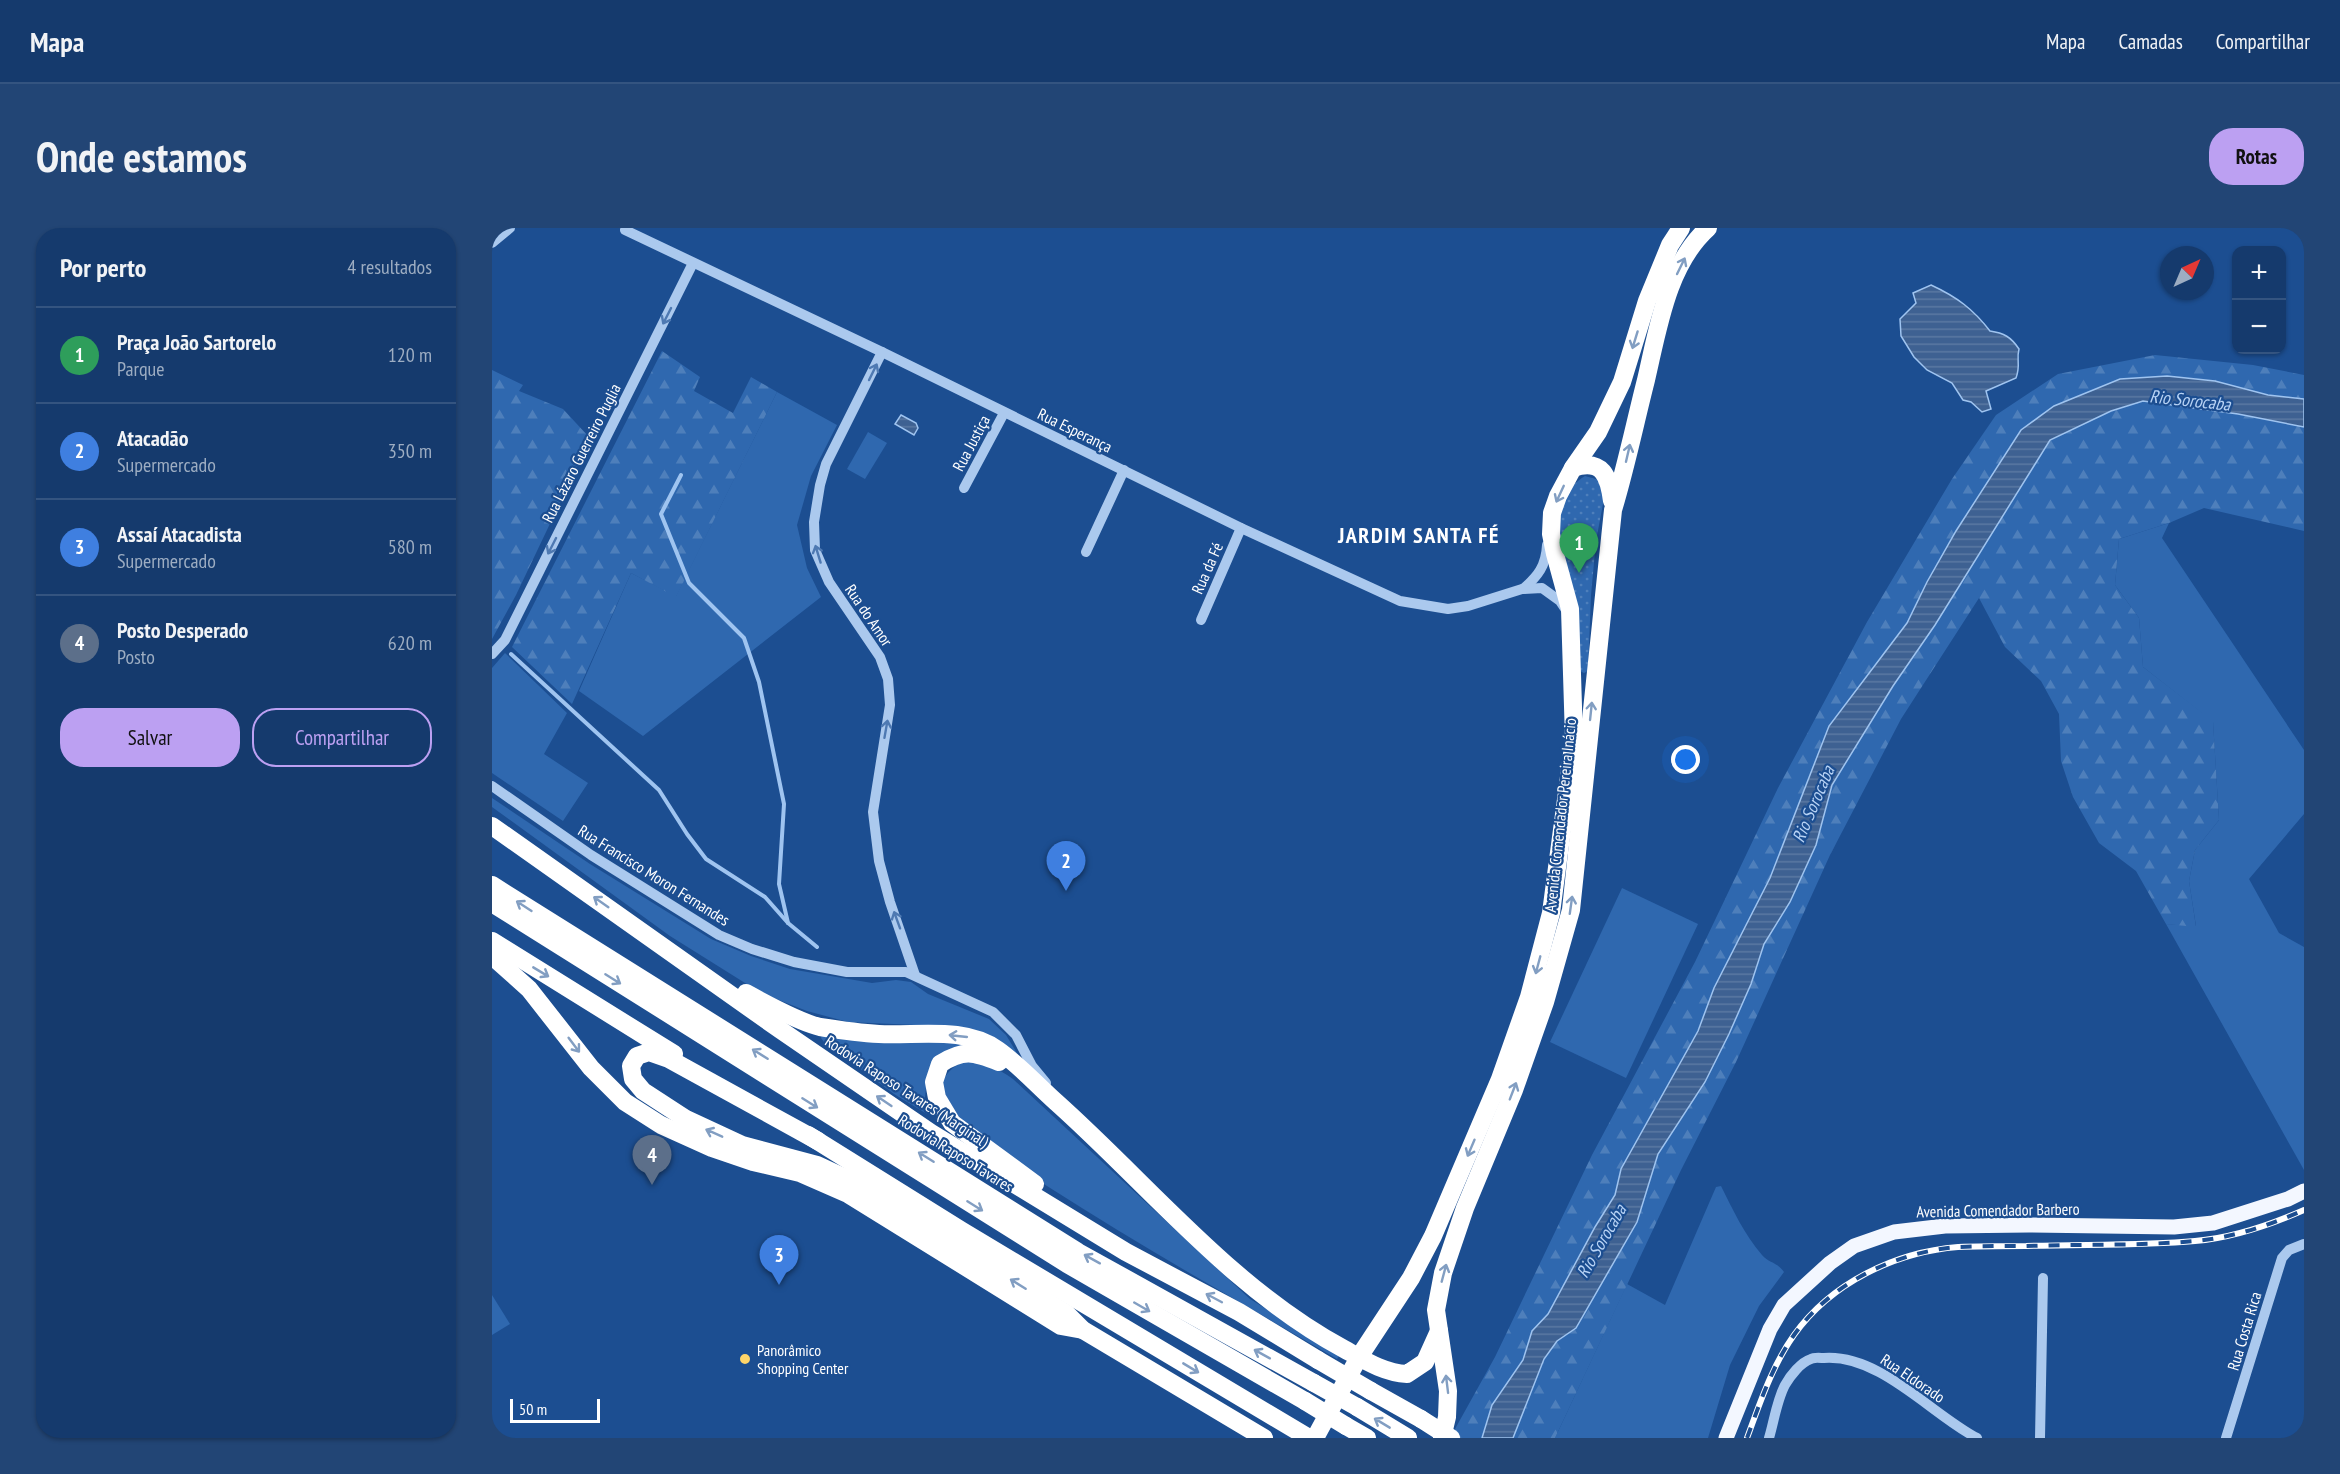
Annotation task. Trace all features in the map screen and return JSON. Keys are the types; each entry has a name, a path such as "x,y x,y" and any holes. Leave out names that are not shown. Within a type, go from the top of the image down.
{"highway":[{"name":"Avenida Comendador Pereira Inácio","path":"1315,1438 1359,1357 1411,1278 1433,1236 1500,1079 1529,998 1551,913 1574,739 1570,609 1555,554 1552,513 1558,496 1573,468 1598,432 1622,382 1647,301 1671,245 1681,228"},
{"name":"Avenida Comendador Pereira Inácio","path":"1442,1438 1447,1417 1448,1391 1436,1310 1443,1273 1465,1208 1514,1090 1545,1002 1571,910 1613,510 1624,475 1655,341 1672,284 1684,258 1708,228"},
{"path":"1573,468 1590,466 1604,472 1610,480 1613,510"},
{"name":"Rodovia Raposo Tavares (Marginal)","path":"492,826 930,1133 1126,1252 1239,1312 1451,1438"},
{"name":"Rodovia Raposo Tavares","path":"492,885 1078,1252 1408,1438"},
{"path":"492,903 1067,1264 1367,1438"},
{"path":"649,936 767,1005 819,1026 878,1034 937,1034 970,1037 997,1049 1056,1103"},
{"path":"492,941 962,1231 1309,1438"},
{"path":"492,956 529,989 604,1082 625,1102 661,1125 712,1148 824,1182 848,1194 1061,1326 1083,1330"},
{"path":"818,1141 669,1059 649,1052 637,1056 631,1066 633,1079 643,1091 686,1119 742,1145 817,1165 845,1178 1067,1314 1083,1330 1255,1435"},
{"path":"1126,1252 952,1123 937,1098 934,1082 940,1064 956,1054 978,1054 1001,1062 1072,1116 1218,1258 1256,1291 1325,1339 1389,1372 1407,1374 1417,1369 1430,1354 1439,1330"},
{"path":"1382,1368 1378,1351 1383,1320"},
{"path":"1325,1339 1344,1341 1357,1339 1367,1334 1383,1320"}],"main road":[{"name":"Avenida Comendador Barbero","path":"1726,1438 1770,1329 1784,1305 1807,1282 1854,1246 1894,1232 1945,1226 2175,1227 2213,1223 2288,1199 2304,1191"}],"street":[{"path":"492,243 510,228"},
{"name":"Rua Esperança","path":"625,230 882,352 1241,528 1400,601 1448,609 1468,606 1522,590 1542,588 1560,601 1567,611 1572,632"},
{"name":"Rua Lázaro Guerreiro Puglia","path":"492,654 505,640 693,263"},
{"name":"Rua do Amor","path":"882,352 826,464 814,522 815,550 829,582 880,657 888,679 890,705 873,812 879,861 890,902 915,975"},
{"name":"Rua Justiça","path":"964,488 1004,413"},
{"path":"1086,552 1124,470"},
{"path":"1522,590 1545,564 1552,522"},
{"name":"Rua da Fé","path":"1201,620 1241,528"},
{"name":"Rua Francisco Moron Fernandes","path":"492,786 591,855 719,935 752,949 794,962 847,972 898,970 915,975 963,1000 993,1012 1006,1022 1016,1035 1032,1065 1072,1116"},
{"name":"Rua Costa Rica","path":"2226,1438 2282,1258 2289,1250 2304,1244"},
{"path":"2040,1438 2043,1278"},
{"name":"Rua Eldorado","path":"1769,1438 1784,1386 1794,1373 1810,1359 1829,1357 1849,1360 1881,1373 1960,1429 1977,1438"}],"green space":[{"path":"662,351 700,377 694,391 733,413 751,377 777,392 676,597 631,573 572,704 512,647"},
{"path":"2155,355 2253,365 2304,375 2304,531 2204,508 2169,523 2119,539 2115,585 2139,618 2143,667 2213,721 2219,820 2195,850 2189,881 2196,927 2166,924 2136,871 2099,843 2073,797 2061,761 2059,714 2041,681 2005,647 1979,598 1901,719 1830,855 1736,1062 1681,1170 1555,1438 1450,1438 1495,1357 1592,1155 1695,962 1778,788 1867,622 1952,479 1996,415 2058,374"},
{"path":"492,370 523,385 519,391 563,409 588,436 587,446 516,595 492,639"},
{"path":"777,392 837,425 811,476 797,525 807,568 821,597 643,736 579,691 631,573 676,596"},
{"path":"868,432 887,443 865,479 847,469"},
{"path":"1585,476 1599,480 1605,493 1596,541 1588,671 1584,673 1578,670 1563,584 1558,518 1565,495"},
{"path":"2169,523 2162,538 2304,750 2304,814 2249,879 2279,933 2304,947 2304,1170 2166,924 2196,926 2189,881 2195,850 2219,820 2213,722 2143,667 2139,618 2115,585 2119,539"},
{"path":"505,653 567,713 544,754 588,783 563,821 492,773 492,668"},
{"path":"492,798 590,864 711,939 790,969 872,983 896,980 911,982 928,994 989,1019 1006,1035 1020,1058 938,1026 848,1022 807,1011 761,993 670,936 492,807"},
{"path":"1622,888 1698,924 1626,1078 1550,1042"},
{"path":"822,1035 971,1044 927,1076 925,1098 929,1111 927,1114 894,1094 824,1042"},
{"path":"962,1062 989,1066 1013,1079 1250,1299 1340,1354 1337,1359 1119,1231 986,1147 956,1118 943,1094 943,1081 947,1074"},
{"path":"1721,1186 1750,1239 1765,1258 1779,1266 1784,1272 1759,1306 1730,1365 1708,1438 1555,1438 1627,1284 1665,1305 1716,1187"},
{"path":"492,1295 510,1324 492,1335"}],"water":[{"path":"1931,285 1964,304 1990,331 2007,336 2019,349 2016,378 1986,391 1991,409 1982,412 1971,402 1963,400 1952,383 1927,370 1914,357 1901,336 1900,319 1916,303 1913,293"},
{"name":"Rio Sorocaba","path":"2167,376 2215,381 2268,395 2304,399 2304,427 2238,414 2143,401 2111,411 2050,440 1832,785 1816,845 1790,902 1764,944 1751,984 1705,1082 1658,1154 1637,1222 1576,1328 1557,1341 1544,1359 1513,1438 1482,1438 1492,1405 1523,1360 1532,1331 1548,1314 1615,1195 1621,1169 1698,1031 1714,988 1770,878 1829,726 1907,623 1956,531 2021,430 2054,406 2120,379"},
{"path":"901,415 916,423 918,428 914,435 895,424"}],"waterway":[{"path":"681,475 661,514 689,583 744,638 759,682 784,804 779,884 788,923"},
{"path":"511,654 659,790 706,859 765,897 788,923 817,947"}],"railway":[{"path":"1747,1438 1773,1372 1786,1347 1809,1316 1846,1286 1888,1263 1934,1250 1958,1247 2174,1243 2209,1239 2251,1230 2304,1210"}],"place":[{"name":"Praça João Sartorelo","path":"1579,573"},
{"name":"Atacadão","path":"1066,891"},
{"name":"Posto Desperado","path":"652,1185"},
{"name":"Assaí Atacadista","path":"779,1285"},
{"name":"Panorâmico Shopping Center","path":"745,1359"}],"district":[{"name":"JARDIM SANTA FÉ","path":"1419,535"}]}
